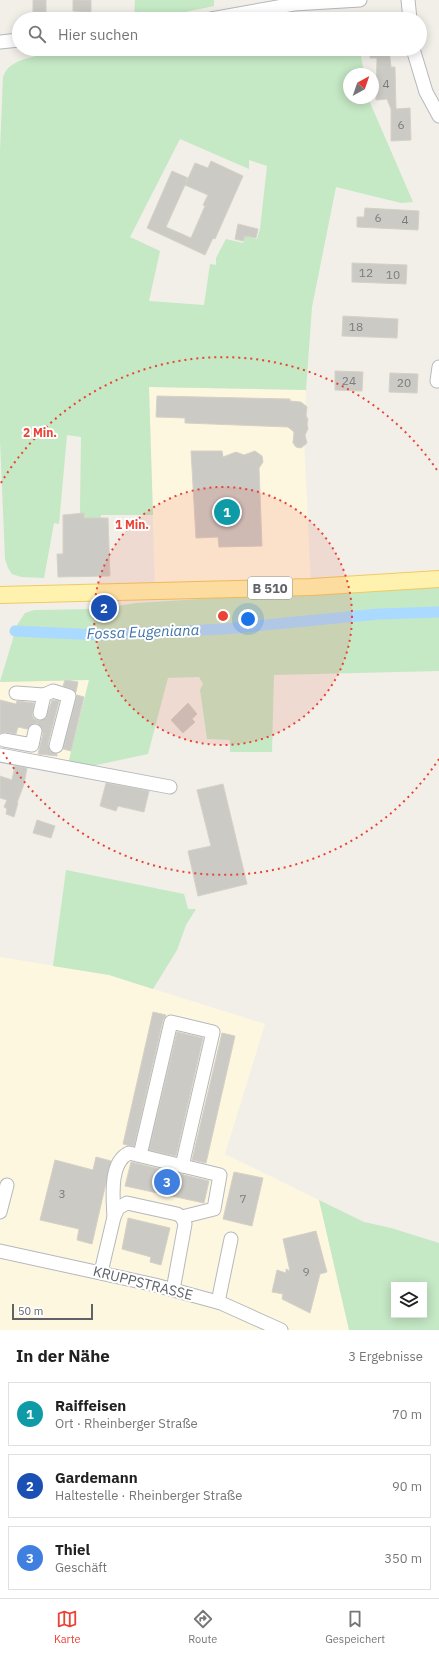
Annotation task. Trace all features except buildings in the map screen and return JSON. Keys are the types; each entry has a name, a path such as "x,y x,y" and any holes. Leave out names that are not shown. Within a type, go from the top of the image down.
{"main road":[{"name":"B 510","path":"0,595 303,587 439,580"}],"street":[{"path":"249,12 294,4 360,0"},
{"path":"408,0 409,12"},
{"path":"0,42 12,41"},
{"path":"415,56 426,92 439,116"},
{"path":"437,381 439,367"},
{"path":"16,693 44,695 53,692 69,696 56,746"},
{"path":"40,714 44,695"},
{"path":"4,740 32,745 35,731"},
{"path":"0,755 170,787"},
{"path":"140,1155 171,1022 213,1032 182,1166"},
{"path":"114,1217 112,1191 118,1162 123,1156 129,1153 220,1175 214,1209 182,1217"},
{"path":"0,1212 7,1185"},
{"path":"101,1272 114,1217 118,1208 127,1203 177,1214 182,1217 186,1224 173,1290"},
{"path":"218,1302 231,1239"},
{"name":"KRUPPSTRASSE","path":"0,1251 101,1272 218,1302 281,1330"}],"shaded area":[{"path":"149,387 306,390 304,439 311,587 155,591"},
{"path":"89,680 68,764 0,750 0,682"},
{"path":"0,957 109,975 265,1024 225,1154 319,1200 349,1330 0,1330"}],"green space":[{"path":"135,0 214,0 214,6 185,12 134,12"},
{"path":"35,56 361,56 363,68 343,68 343,104 371,104 413,202 401,203 336,187 312,307 306,390 149,387 153,515 101,515 101,520 84,519 84,513 80,513 81,437 67,435 59,524 54,523 44,578 21,577 12,574 5,559 0,440 0,151 3,77 9,67","holes":["180,139 249,169 249,160 267,166 260,229 257,239 245,236 243,243 226,239 216,258 216,265 210,264 204,305 149,301 160,251 130,237"]},
{"path":"439,584 439,671 274,675 272,752 230,752 230,740 207,739 200,690 203,684 199,677 168,678 148,754 87,767 68,764 89,680 0,682 17,625 25,613 34,610 97,609 136,603"},
{"path":"66,870 184,894 188,909 196,909 186,925 177,950 153,989 109,975 53,966"},
{"path":"319,1200 364,1222 391,1228 439,1243 439,1330 349,1330"}],"waterway":[{"name":"Fossa Eugeniana","path":"15,631 99,635 224,629 379,614 439,612"}],"place":[{"name":"Raiffeisen","path":"227,512"},
{"name":"Gardemann","path":"104,608"},
{"name":"Thiel","path":"167,1182"}]}
